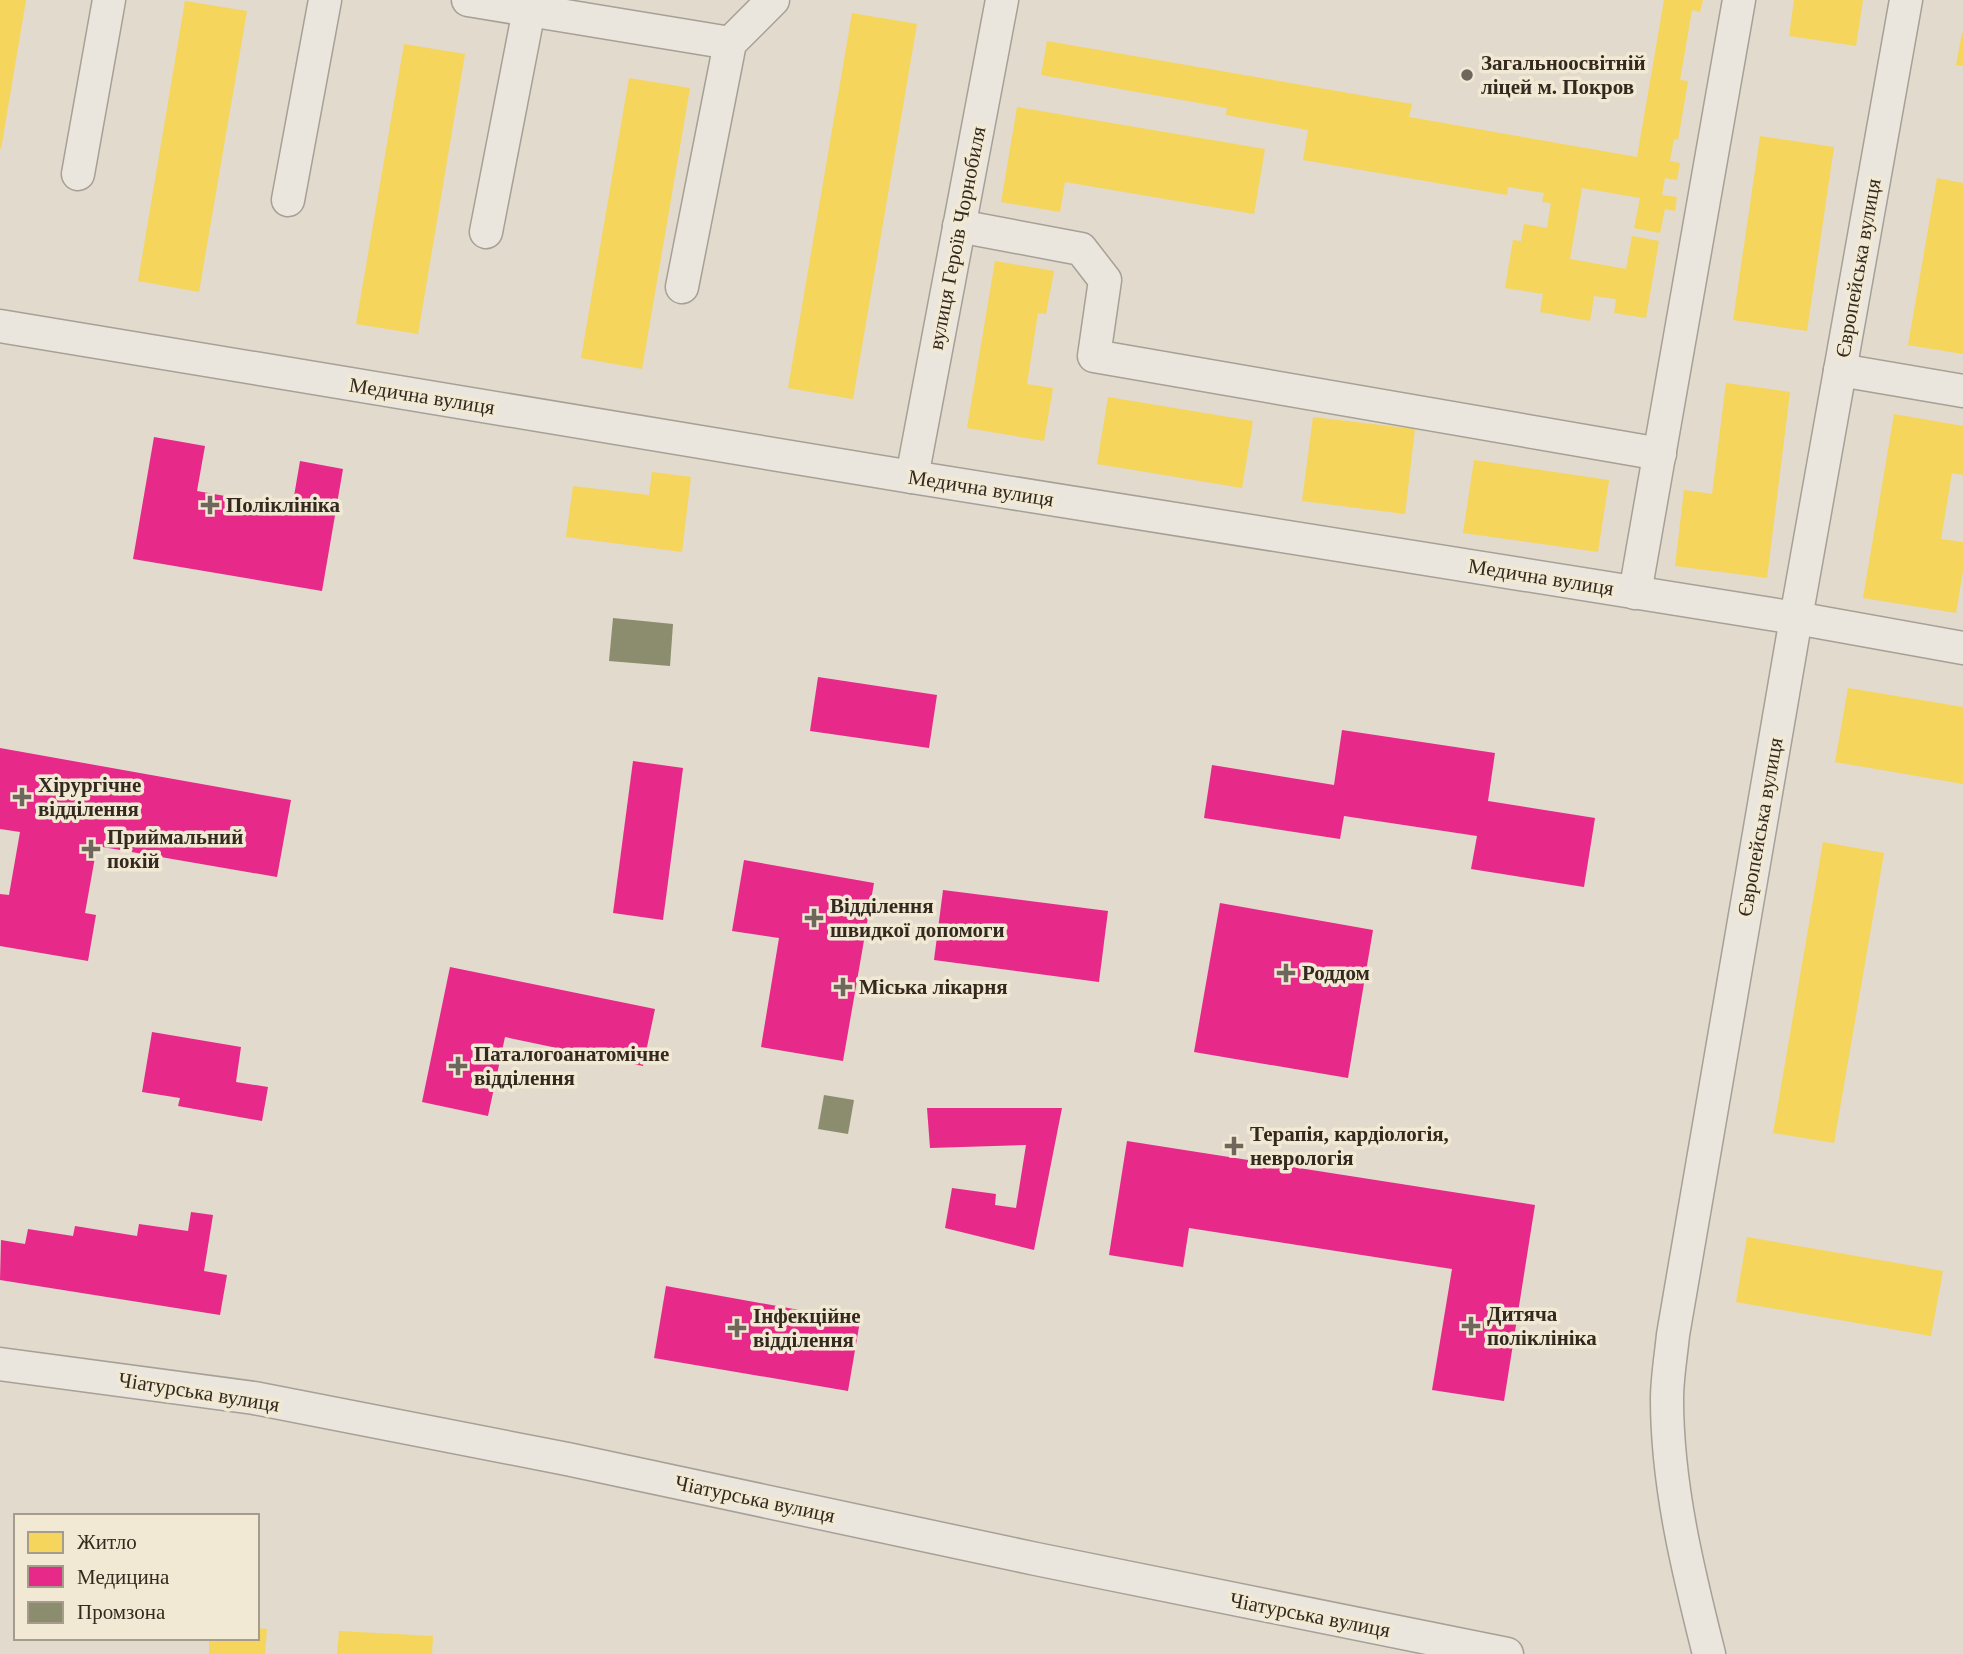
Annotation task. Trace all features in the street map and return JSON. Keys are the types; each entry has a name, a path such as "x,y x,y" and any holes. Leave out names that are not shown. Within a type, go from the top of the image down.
{"street":[{"path":"78,174 109,0"},
{"path":"288,200 325,0"},
{"path":"468,0 730,43"},
{"path":"682,287 730,43 773,0"},
{"name":"вулиця Героїв Чорнобиля","path":"912,477 1002,0"},
{"path":"1636,593 1739,0"},
{"name":"Європейська вулиця","path":"1709,1654 1692,1588 1672,1479 1667,1398 1673,1335 1796,618 1906,0"},
{"path":"486,232 529,10"},
{"path":"959,226 1081,250 1105,280 1094,356 1660,454"},
{"name":"Медична вулиця","path":"0,326 912,477 1796,618 1963,648"},
{"path":"1840,370 1963,391"},
{"name":"Чіатурська вулиця","path":"0,1364 254,1398 567,1459 1037,1559 1507,1654"}],"building: Житло":[{"path":"0,0 26,0 1,149 0,148"},
{"path":"1664,0 1703,0 1700,12 1692,10 1680,80 1688,81 1678,140 1674,139 1670,161 1680,163 1677,180 1665,178 1662,195 1677,197 1675,211 1665,209 1660,233 1634,228 1640,198 1582,188 1570,259 1626,269 1632,236 1659,241 1646,318 1614,313 1616,299 1594,296 1590,321 1540,312 1543,294 1505,288 1513,240 1521,241 1524,224 1547,228 1551,203 1542,202 1544,193 1508,187 1507,195 1303,160 1308,130 1226,115 1227,108 1041,75 1047,41 1412,104 1409,117 1637,157"},
{"path":"1794,0 1863,0 1856,46 1789,36"},
{"path":"185,1 247,11 199,292 138,281"},
{"path":"852,13 917,24 853,399 788,388"},
{"path":"1963,33 1963,66 1956,65"},
{"path":"404,44 465,54 418,334 356,324"},
{"path":"629,78 690,88 642,369 581,358"},
{"path":"1017,107 1265,149 1254,214 1065,182 1060,212 1001,202"},
{"path":"1760,136 1834,147 1807,331 1733,320"},
{"path":"1937,178 1963,183 1963,354 1908,345"},
{"path":"995,261 1054,271 1046,314 1038,313 1027,384 1053,388 1044,441 967,428"},
{"path":"1726,383 1790,392 1767,578 1675,566 1684,490 1712,494"},
{"path":"1108,397 1253,421 1242,488 1097,464"},
{"path":"1894,414 1963,426 1963,475 1952,473 1941,539 1963,542 1963,571 1956,613 1863,598"},
{"path":"1313,417 1415,429 1405,514 1302,501"},
{"path":"1474,460 1609,480 1598,552 1463,533"},
{"path":"652,472 691,477 682,552 566,537 573,486 649,495"},
{"path":"1848,688 1963,707 1963,784 1835,762"},
{"path":"1823,842 1884,853 1834,1143 1773,1133"},
{"path":"1747,1237 1943,1271 1931,1336 1736,1302"},
{"path":"259,1628 267,1629 265,1654 209,1654 209,1640 259,1640"},
{"path":"339,1631 433,1636 432,1654 337,1654"}],"building: Медицина":[{"path":"154,437 205,446 197,491 292,508 300,461 343,469 322,591 133,559"},
{"path":"818,677 937,695 929,748 810,731"},
{"path":"1342,730 1495,753 1488,801 1595,818 1584,887 1471,869 1477,836 1344,816 1340,839 1204,818 1212,765 1334,785"},
{"path":"0,748 291,800 277,877 97,846 85,913 96,915 88,961 0,946 0,894 9,895 20,832 0,829"},
{"path":"633,761 683,768 663,920 613,913"},
{"path":"744,860 874,883 843,1061 761,1047 779,938 732,931"},
{"path":"943,890 1108,911 1099,982 934,960"},
{"path":"1220,903 1373,930 1348,1078 1194,1052"},
{"path":"450,967 655,1009 643,1066 505,1037 488,1116 422,1102"},
{"path":"152,1032 241,1047 236,1082 268,1087 262,1121 178,1106 180,1098 142,1092"},
{"path":"927,1108 1062,1108 1034,1250 945,1228 952,1188 996,1194 995,1205 1016,1208 1026,1145 930,1148"},
{"path":"1127,1141 1535,1205 1504,1401 1432,1390 1452,1269 1189,1228 1183,1267 1109,1255"},
{"path":"191,1212 213,1215 204,1271 227,1275 220,1315 0,1280 1,1240 25,1244 28,1229 73,1236 75,1226 137,1236 139,1224 188,1231"},
{"path":"666,1286 860,1321 848,1391 654,1358"}],"building: Промзона":[{"path":"613,618 673,624 670,666 609,661"},
{"path":"824,1095 854,1100 848,1134 818,1129"}],"place":[{"name":"Загальноосвітній ліцей м. Покров","path":"1467,75"},
{"name":"Поліклініка","path":"210,505"},
{"name":"Хірургічне відділення","path":"22,797"},
{"name":"Приймальний покій","path":"91,849"},
{"name":"Відділення швидкої допомоги","path":"814,918"},
{"name":"Роддом","path":"1286,973"},
{"name":"Мiська лiкарня","path":"843,987"},
{"name":"Паталогоанатомічне відділення","path":"458,1066"},
{"name":"Терапія, кардіологія, неврологія","path":"1234,1146"},
{"name":"Дитяча поліклініка","path":"1471,1326"},
{"name":"Інфекційне відділення","path":"737,1328"}]}
